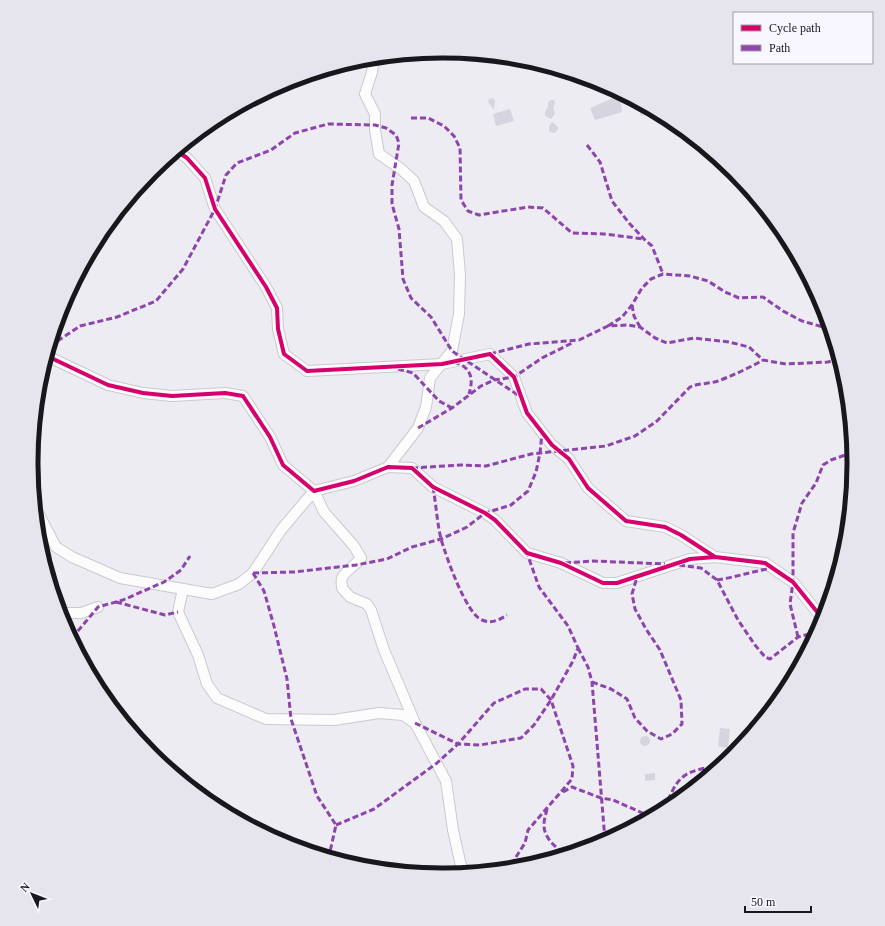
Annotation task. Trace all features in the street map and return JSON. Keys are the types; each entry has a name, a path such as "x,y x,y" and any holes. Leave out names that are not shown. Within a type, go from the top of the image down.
{"street":[{"path":"42,521 56,547 72,557 120,578 212,594 238,584 253,573 281,530 314,491 354,481 388,466 418,428 426,407 430,378 452,351 459,314 460,275 457,239 444,221 424,207 414,181 401,169 379,154 375,114 365,94 373,65"},
{"path":"182,154 205,178 215,208 266,287 277,308 278,329 284,354 307,371 442,364 490,354 514,377 527,413 552,445 568,459 588,488 626,521 665,527 681,535 715,558"},
{"path":"52,358 108,385 143,393 172,396 225,392 243,396 270,438 283,465 314,491 324,512 354,546 361,558 356,565 345,573 342,578 342,588 350,596 367,604 371,610 384,650 415,723 446,781 454,830 462,867"},
{"path":"388,466 412,468 433,487 485,513 495,520 527,553 561,563 603,583 618,583 690,559 715,558 765,563 793,582 818,613"},
{"path":"183,589 178,612 198,655 207,684 217,698 266,719 334,720 379,713 403,715 415,723"},
{"path":"67,613 81,613 98,607"}],"building":[{"path":"615,97 621,100 622,112 595,120 590,108"},
{"path":"493,98 495,101 494,110 488,102 489,99"},
{"path":"554,100 555,104 553,107 555,114 551,119 545,116 545,112 548,107 548,102"},
{"path":"510,109 514,121 496,126 493,114"},
{"path":"640,110 645,113 641,116"},
{"path":"552,122 558,129 555,133 550,132 549,130 549,126"},
{"path":"720,728 730,729 728,748 718,746"},
{"path":"643,736 647,736 649,737 649,745 643,746 640,743 640,739"},
{"path":"655,773 655,780 645,781 645,774"}],"marked path":[{"path":"411,118 428,118 444,126 454,136 460,148 461,200 468,211 479,215 528,207 543,208 572,233 604,234 644,239"},
{"path":"57,342 80,326 117,317 156,301 183,269 215,209 226,175 237,163 271,150 295,133 328,124 375,125 386,128 396,135 399,143 392,185 392,204 399,229 403,279 411,298 431,317 452,351 521,397"},
{"path":"587,145 600,162 612,201 629,223 652,246 663,274"},
{"path":"608,326 622,317 632,305 642,288 651,279 663,274 690,276 708,281 725,292 739,298 763,297 783,311 802,321 824,327"},
{"path":"632,305 634,316 640,327"},
{"path":"490,354 529,344 579,340 608,326 628,325 640,327 655,338 667,343 694,338 729,342 749,347 763,360 786,364 828,362 833,360"},
{"path":"418,428 452,408 481,386 494,380 514,377 542,358 574,342"},
{"path":"412,468 461,465 486,466 531,454 606,446 635,436 657,421 690,387 718,381 763,360"},
{"path":"454,362 460,364 468,370 470,374 471,383 469,394"},
{"path":"398,369 413,373 439,401 452,408"},
{"path":"253,573 294,572 356,565 387,559 412,547 441,539 467,527 485,513 511,505 528,491 536,472 542,433"},
{"path":"798,637 790,604 793,582 793,533 802,503 816,483 823,465 831,460 847,454"},
{"path":"433,487 441,539 457,584 463,596 476,615 482,620 489,622 495,621 507,615"},
{"path":"415,723 458,744 480,745 521,738 534,725 551,700 573,661 578,648 568,626 539,587 527,553"},
{"path":"76,633 98,607 123,600 164,582 181,570 190,556"},
{"path":"565,563 592,561 665,564"},
{"path":"679,565 701,568 717,580 738,620 765,657 770,659 798,637 809,634"},
{"path":"717,580 773,568"},
{"path":"253,573 264,591 274,626 287,679 291,719 317,796 336,825 330,852"},
{"path":"592,682 611,689 627,699 635,718 647,731 661,739 672,734 682,724 681,700 660,650 635,609 632,594 637,577"},
{"path":"116,602 165,615 178,612"},
{"path":"578,648 588,667 592,682 604,834"},
{"path":"336,825 374,809 437,763 458,744 494,703 525,689 541,689 551,700 573,766 572,779 528,830 525,843 513,861"},
{"path":"669,798 675,786 684,776 696,770 709,767"},
{"path":"563,792 572,787 601,798 613,800 644,814"},
{"path":"547,809 544,829 548,838 560,850"}],"cycle path":[{"path":"182,154 205,178 215,209 266,287 277,308 278,329 284,354 307,371 442,364 490,354 514,377 527,413 552,445 569,459 588,488 626,521 665,527 681,535 715,557"},
{"path":"52,358 108,385 143,393 172,396 225,393 243,396 270,437 283,465 314,491 354,481 388,467 412,468 433,487 485,513 495,520 527,553 561,563 603,583 617,583 690,559 715,557 765,563 793,582 818,613"}]}
